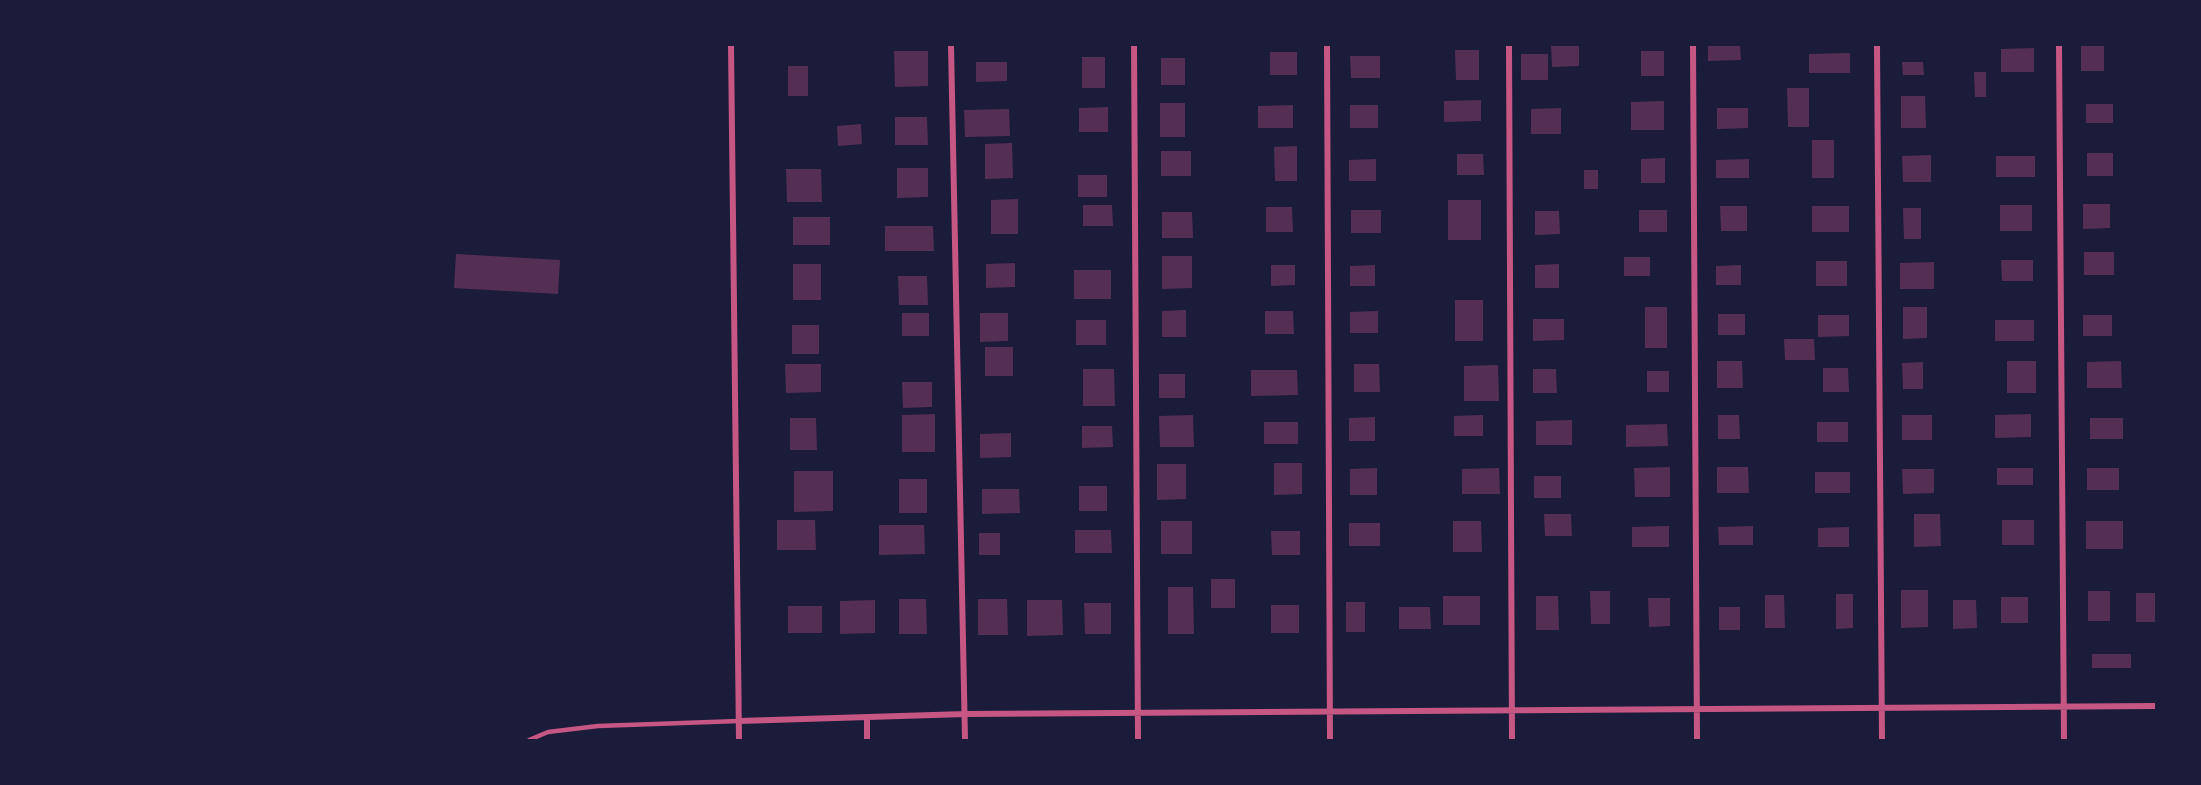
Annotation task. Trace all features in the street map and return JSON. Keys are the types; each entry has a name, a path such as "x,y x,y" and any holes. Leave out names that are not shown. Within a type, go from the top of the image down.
{"street":[{"path":"731,45 739,740"},
{"path":"951,45 965,740"},
{"path":"1134,45 1138,740"},
{"path":"1327,45 1330,740"},
{"path":"1509,45 1512,740"},
{"path":"1693,45 1697,740"},
{"path":"1877,45 1882,740"},
{"path":"2059,45 2064,740"},
{"path":"739,721 965,714 2156,706"},
{"path":"867,717 867,740"}],"lane":[{"path":"529,740 548,732 598,726 739,721"}],"building":[{"path":"1551,45 1579,45 1579,66 1552,67"},
{"path":"1708,45 1740,45 1741,60 1708,61"},
{"path":"2081,45 2104,45 2104,71 2081,71"},
{"path":"2034,48 2034,72 2001,72 2001,49"},
{"path":"1455,50 1479,50 1479,80 1456,80"},
{"path":"894,51 928,51 928,86 895,87"},
{"path":"1641,51 1664,51 1664,76 1641,76"},
{"path":"1270,52 1297,52 1297,75 1270,75"},
{"path":"1850,53 1850,73 1809,73 1809,54"},
{"path":"1521,54 1548,54 1548,80 1521,80"},
{"path":"1350,56 1380,56 1380,78 1351,78"},
{"path":"1082,57 1105,57 1105,88 1082,88"},
{"path":"1161,58 1185,58 1185,85 1161,85"},
{"path":"976,62 1007,62 1007,81 976,82"},
{"path":"1902,62 1923,62 1924,75 1903,75"},
{"path":"788,66 808,66 808,96 788,96"},
{"path":"1974,72 1986,72 1986,97 1975,97"},
{"path":"1787,88 1809,88 1809,127 1788,127"},
{"path":"1901,96 1925,96 1926,128 1901,128"},
{"path":"1481,100 1481,121 1444,122 1444,101"},
{"path":"1664,101 1664,130 1631,130 1631,102"},
{"path":"1160,103 1185,103 1185,137 1160,137"},
{"path":"2086,104 2113,104 2113,123 2086,123"},
{"path":"1293,105 1293,128 1258,128 1258,106"},
{"path":"1350,105 1378,105 1378,128 1350,128"},
{"path":"1108,107 1108,132 1079,132 1079,108"},
{"path":"1561,108 1561,134 1531,134 1531,109"},
{"path":"1717,108 1748,108 1748,128 1717,129"},
{"path":"1009,109 1010,136 965,137 964,110"},
{"path":"895,117 927,117 928,145 895,145"},
{"path":"861,124 862,144 838,146 837,126"},
{"path":"1812,140 1834,140 1834,178 1812,178"},
{"path":"1012,143 1013,178 985,179 985,144"},
{"path":"1297,146 1297,181 1275,181 1274,147"},
{"path":"1161,151 1191,151 1191,176 1161,176"},
{"path":"2087,153 2113,153 2113,176 2087,176"},
{"path":"1457,154 1483,154 1484,175 1457,175"},
{"path":"1931,155 1931,182 1903,182 1902,156"},
{"path":"1996,156 2035,156 2035,177 1996,177"},
{"path":"1665,158 1665,183 1641,183 1641,159"},
{"path":"1376,159 1376,181 1349,181 1349,160"},
{"path":"1749,159 1749,178 1716,178 1716,160"},
{"path":"897,168 928,168 928,197 897,198"},
{"path":"786,169 821,169 822,202 787,202"},
{"path":"1584,170 1598,170 1598,189 1584,189"},
{"path":"1078,175 1107,175 1107,197 1078,197"},
{"path":"1018,199 1018,234 991,234 991,200"},
{"path":"1448,200 1481,200 1481,240 1448,240"},
{"path":"2083,204 2110,204 2110,228 2083,229"},
{"path":"1083,205 1112,205 1113,226 1083,226"},
{"path":"2000,205 2032,205 2032,231 2000,231"},
{"path":"1720,206 1747,206 1747,231 1721,231"},
{"path":"1812,206 1849,206 1849,232 1812,232"},
{"path":"1266,207 1292,207 1293,232 1266,232"},
{"path":"1903,208 1921,208 1921,239 1904,239"},
{"path":"1351,210 1381,210 1381,233 1351,233"},
{"path":"1639,210 1667,210 1667,232 1639,232"},
{"path":"1535,211 1559,211 1560,234 1535,235"},
{"path":"1162,212 1192,212 1193,238 1162,238"},
{"path":"793,217 830,217 830,245 793,245"},
{"path":"885,226 933,226 934,251 885,251"},
{"path":"2084,252 2114,252 2114,275 2084,275"},
{"path":"456,254 560,260 558,294 454,288"},
{"path":"1162,256 1192,256 1192,288 1162,289"},
{"path":"1624,257 1650,257 1650,276 1624,276"},
{"path":"2001,260 2033,260 2033,281 2002,281"},
{"path":"1816,261 1847,261 1847,286 1816,286"},
{"path":"1934,262 1934,289 1900,289 1900,263"},
{"path":"1015,263 1015,287 986,288 986,264"},
{"path":"793,264 821,264 821,300 793,300"},
{"path":"1559,264 1559,288 1535,288 1535,265"},
{"path":"1271,265 1295,265 1295,285 1271,286"},
{"path":"1375,265 1375,286 1350,286 1350,266"},
{"path":"1741,265 1741,285 1716,285 1716,266"},
{"path":"1074,270 1111,270 1111,299 1074,299"},
{"path":"898,276 927,276 928,305 899,305"},
{"path":"1455,300 1483,300 1483,341 1455,341"},
{"path":"1645,307 1667,307 1667,348 1645,348"},
{"path":"1903,307 1927,307 1927,338 1903,339"},
{"path":"1186,310 1186,337 1162,337 1162,311"},
{"path":"1265,311 1293,311 1294,334 1265,334"},
{"path":"1378,311 1378,333 1350,333 1350,312"},
{"path":"902,313 929,313 929,336 902,336"},
{"path":"980,313 1008,313 1008,341 980,342"},
{"path":"1718,314 1745,314 1745,335 1718,335"},
{"path":"1818,315 1849,315 1849,336 1818,337"},
{"path":"2083,315 2112,315 2112,336 2083,336"},
{"path":"1533,319 1564,319 1564,340 1533,341"},
{"path":"1076,320 1106,320 1106,345 1076,345"},
{"path":"1995,320 2034,320 2034,341 1995,341"},
{"path":"792,325 819,325 819,354 792,354"},
{"path":"1784,339 1814,339 1815,360 1785,360"},
{"path":"985,347 1013,347 1013,376 985,376"},
{"path":"1717,361 1742,361 1743,388 1717,388"},
{"path":"2007,361 2036,361 2036,393 2007,393"},
{"path":"2121,361 2122,388 2087,388 2087,362"},
{"path":"1923,362 1923,389 1903,389 1902,363"},
{"path":"785,364 821,364 821,392 786,393"},
{"path":"1354,364 1379,364 1380,392 1354,392"},
{"path":"1498,365 1499,401 1464,401 1464,366"},
{"path":"1823,368 1848,368 1849,392 1823,392"},
{"path":"1083,369 1114,369 1115,406 1083,406"},
{"path":"1533,369 1556,369 1557,393 1533,393"},
{"path":"1251,370 1297,370 1298,395 1251,396"},
{"path":"1647,371 1669,371 1669,392 1647,392"},
{"path":"1159,374 1185,374 1185,398 1159,398"},
{"path":"902,382 932,382 932,407 903,408"},
{"path":"935,414 935,452 902,452 902,415"},
{"path":"2031,414 2031,437 1995,438 1995,415"},
{"path":"1193,415 1194,447 1160,447 1159,416"},
{"path":"1483,415 1483,436 1454,436 1454,416"},
{"path":"1718,415 1739,415 1740,439 1718,439"},
{"path":"1902,415 1932,415 1932,440 1902,440"},
{"path":"1375,417 1375,441 1349,441 1349,418"},
{"path":"790,418 816,418 817,450 790,450"},
{"path":"2090,418 2123,418 2123,439 2090,439"},
{"path":"1572,420 1572,445 1536,445 1536,421"},
{"path":"1264,422 1298,422 1298,444 1264,444"},
{"path":"1817,422 1848,422 1848,442 1817,442"},
{"path":"1667,424 1668,446 1626,447 1626,425"},
{"path":"1082,426 1112,426 1113,447 1082,448"},
{"path":"1011,433 1011,457 980,458 980,434"},
{"path":"1274,463 1302,463 1302,494 1274,495"},
{"path":"1157,464 1186,464 1186,499 1157,500"},
{"path":"1670,467 1670,497 1635,497 1634,468"},
{"path":"1717,467 1748,467 1749,493 1717,493"},
{"path":"1377,468 1377,495 1350,495 1350,469"},
{"path":"1499,468 1500,494 1462,494 1462,469"},
{"path":"1997,468 2033,468 2033,485 1997,485"},
{"path":"2087,468 2119,468 2119,490 2087,490"},
{"path":"1902,469 1934,469 1934,493 1903,494"},
{"path":"794,471 833,471 833,511 794,512"},
{"path":"1815,472 1850,472 1850,493 1815,493"},
{"path":"1534,476 1561,476 1561,498 1534,498"},
{"path":"899,479 927,479 927,513 899,513"},
{"path":"1079,486 1107,486 1107,511 1079,511"},
{"path":"982,489 1019,489 1020,513 982,514"},
{"path":"1544,514 1571,514 1572,536 1545,536"},
{"path":"1914,514 1940,514 1941,546 1914,547"},
{"path":"777,520 815,520 816,550 777,550"},
{"path":"2002,520 2034,520 2034,545 2002,545"},
{"path":"1161,521 1192,521 1192,554 1161,554"},
{"path":"1453,521 1481,521 1482,552 1453,552"},
{"path":"2086,521 2123,521 2123,549 2086,549"},
{"path":"1349,523 1380,523 1380,546 1349,546"},
{"path":"879,525 924,525 925,554 879,555"},
{"path":"1669,526 1669,547 1632,547 1632,527"},
{"path":"1753,526 1753,545 1719,545 1718,527"},
{"path":"1849,527 1849,547 1818,547 1818,528"},
{"path":"1075,530 1111,530 1112,553 1075,553"},
{"path":"1271,531 1300,531 1300,555 1272,555"},
{"path":"979,533 1000,533 1000,555 979,555"},
{"path":"1211,579 1235,579 1235,608 1211,608"},
{"path":"1168,587 1193,587 1194,634 1168,634"},
{"path":"1901,590 1928,590 1928,627 1901,628"},
{"path":"1590,591 1610,591 1610,624 1591,624"},
{"path":"2088,591 2110,591 2110,621 2088,621"},
{"path":"2136,593 2156,593 2156,622 2136,622"},
{"path":"1836,594 1853,594 1853,628 1836,629"},
{"path":"1765,595 1784,595 1785,628 1765,628"},
{"path":"1443,596 1480,596 1480,625 1443,625"},
{"path":"1536,596 1558,596 1559,630 1536,630"},
{"path":"2001,597 2028,597 2028,623 2001,623"},
{"path":"1648,598 1670,598 1670,626 1649,627"},
{"path":"899,599 926,599 927,634 899,634"},
{"path":"978,599 1007,599 1008,635 978,635"},
{"path":"875,600 875,633 840,634 840,601"},
{"path":"1027,600 1062,600 1063,635 1027,636"},
{"path":"1953,600 1976,600 1977,628 1953,629"},
{"path":"1346,602 1365,602 1365,632 1346,632"},
{"path":"1084,603 1111,603 1111,634 1085,634"},
{"path":"1271,605 1299,605 1299,633 1271,633"},
{"path":"788,606 822,606 822,633 788,633"},
{"path":"1399,607 1430,607 1431,629 1399,629"},
{"path":"1719,607 1740,607 1740,630 1719,630"},
{"path":"2092,654 2131,654 2131,668 2092,668"}]}
